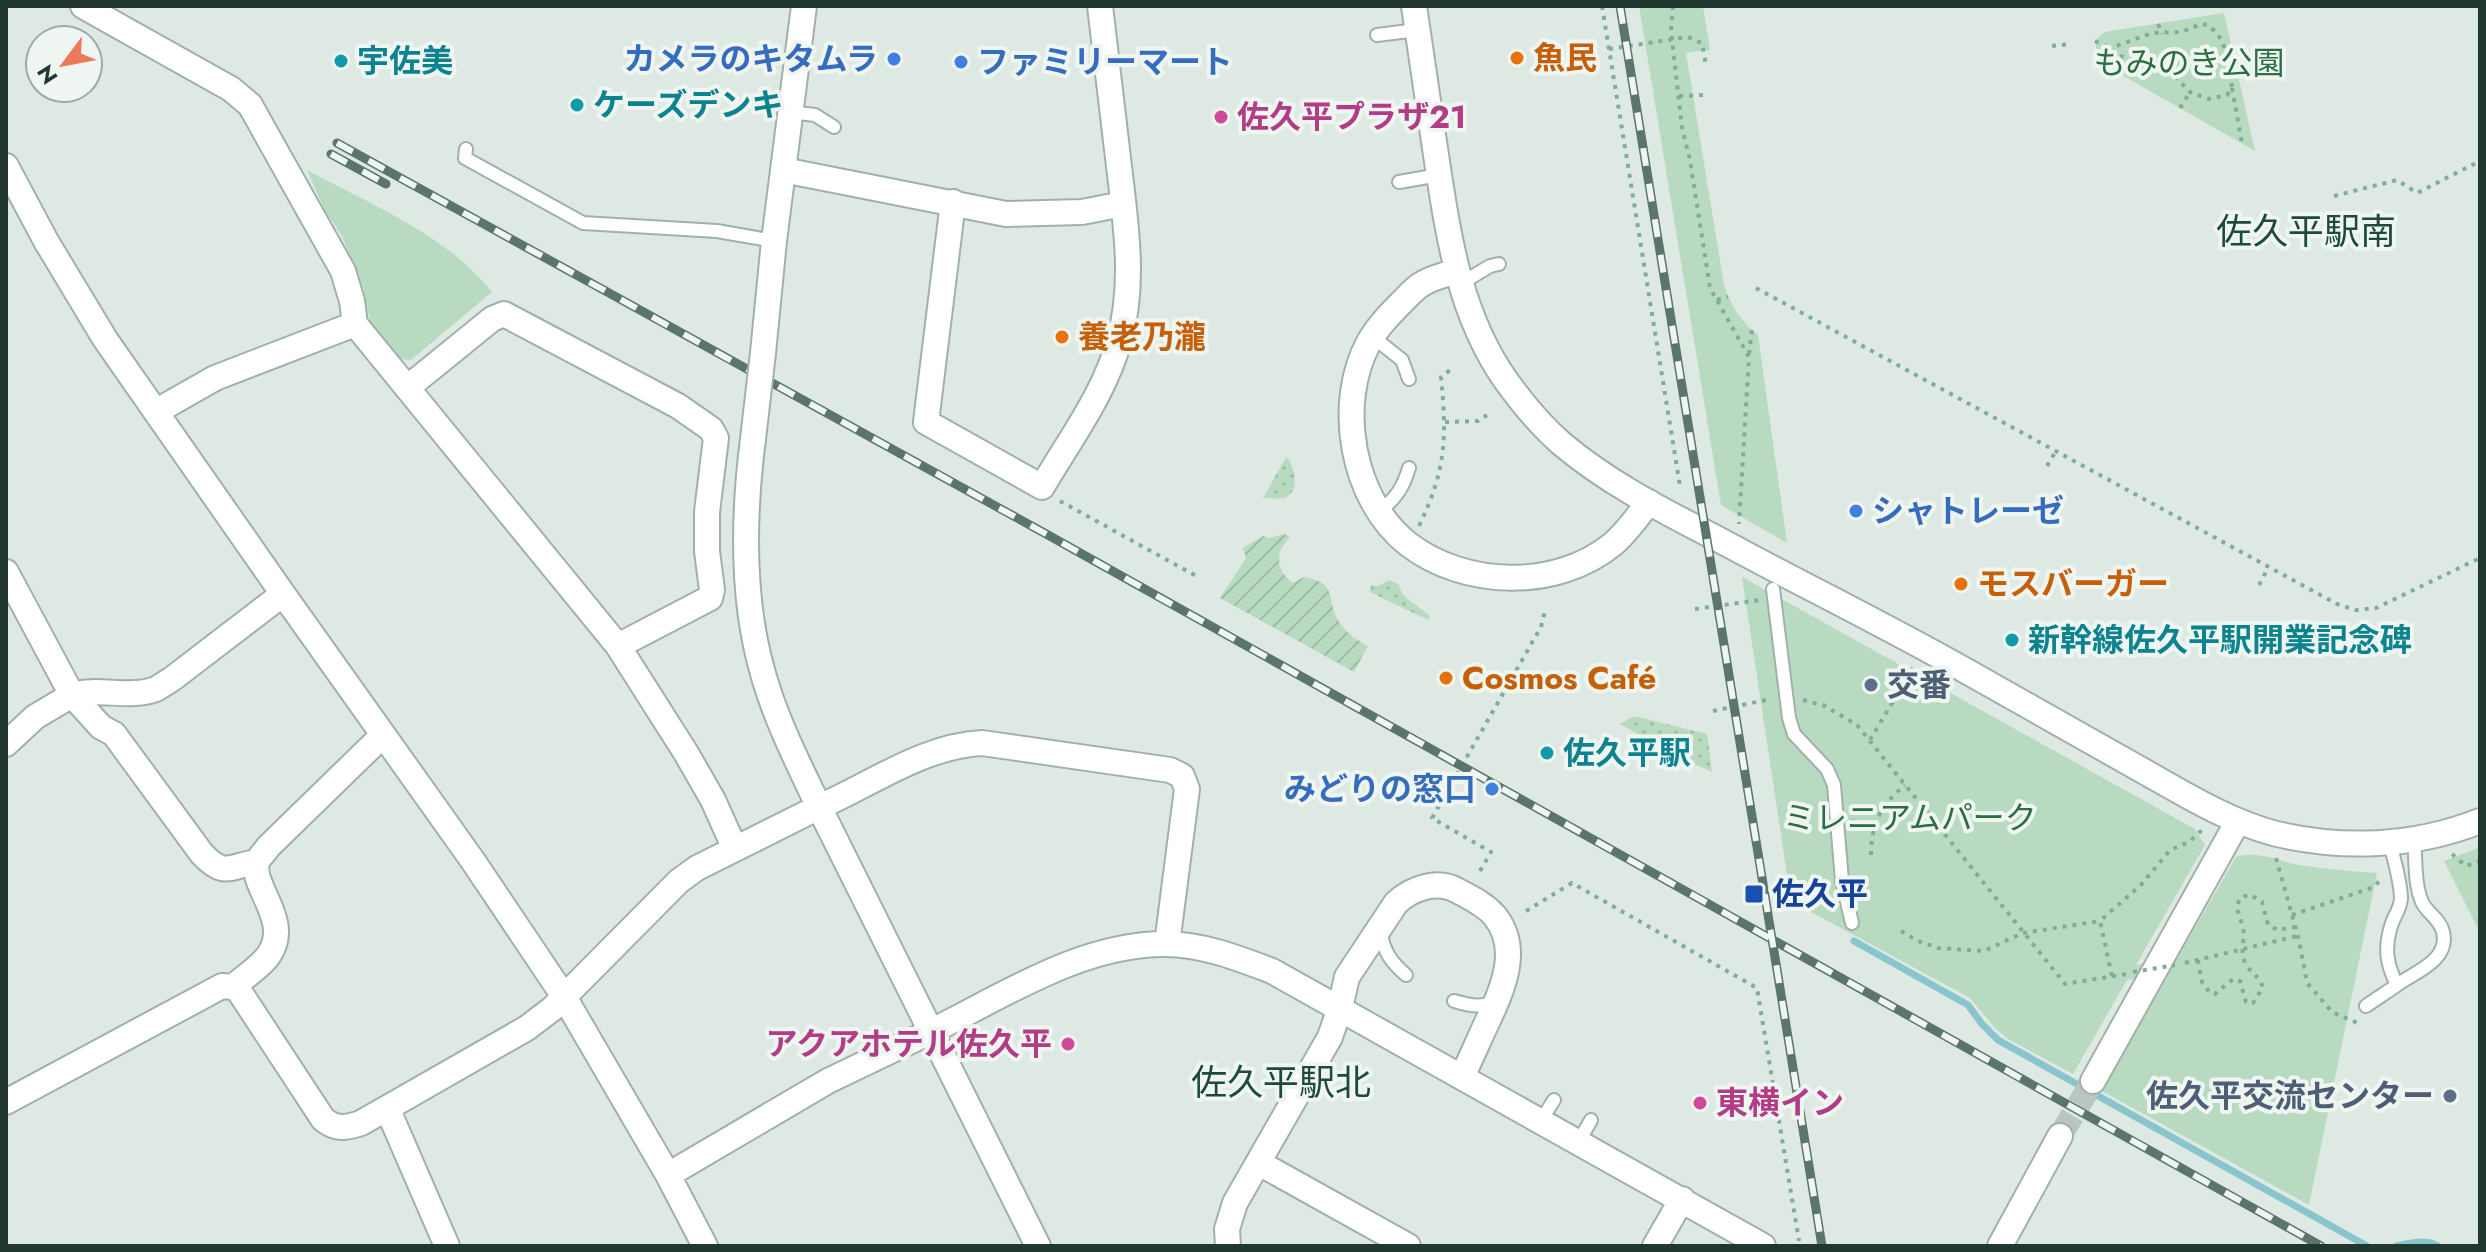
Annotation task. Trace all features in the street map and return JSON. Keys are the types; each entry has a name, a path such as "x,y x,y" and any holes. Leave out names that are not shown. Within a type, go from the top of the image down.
{"street":[{"path":"83,6 231,89 250,105 343,271 355,324 618,646 686,753 713,800 735,849"},
{"path":"804,6 774,241 746,515 752,619 763,676 785,734 1038,1246"},
{"path":"953,202 926,422 1042,487 1099,391 1119,343 1128,301 1123,204 1100,6"},
{"path":"1416,18 1458,278 1480,335 1505,379 1532,413 1562,443 1649,502 1964,669 2194,800 2238,821 2309,840 2399,849 2480,821"},
{"path":"6,166 46,241 105,339 473,861 563,995 668,1175 705,1246"},
{"path":"783,170 1006,214 1082,212 1123,204"},
{"path":"1458,278 1422,283 1387,316 1368,343 1355,382 1351,426 1361,471 1380,511 1408,544 1480,576 1509,578 1559,571 1597,555 1614,543 1649,502"},
{"path":"407,388 492,319 504,314 678,406 711,429 716,438 707,512 710,598 618,646"},
{"path":"157,411 215,378 355,324"},
{"path":"6,572 72,695 82,703 92,719 114,734 202,854 214,867 227,870 257,862"},
{"path":"6,744 35,717 72,695 86,691 138,692 155,689 283,594"},
{"path":"233,987 270,954 274,942 276,922 257,872 257,862 268,847 383,735"},
{"path":"6,1102 222,986 239,991 316,1109 330,1125 347,1128 388,1110 527,1028 552,1009 679,881 697,868 928,754 963,744 982,743 1170,770 1182,776 1187,789 1167,944"},
{"path":"2093,1081 2238,821"},
{"path":"1228,1246 1227,1229 1235,1203 1330,1037 1347,977 1396,903 1414,891 1437,885 1452,887 1482,905 1503,929 1508,961 1500,996 1462,1076"},
{"path":"668,1175 828,1081 1067,964 1116,949 1167,944 1204,949 1261,967 1340,1008 1763,1246"},
{"path":"388,1110 447,1246"},
{"path":"2000,1246 2060,1136"},
{"path":"1259,1163 1408,1246"},
{"path":"1655,1246 1682,1199"}],"lane":[{"path":"1377,35 1416,18"},
{"path":"790,112 815,115 834,127"},
{"path":"466,149 465,158 583,223 717,231 774,241"},
{"path":"1399,182 1439,175"},
{"path":"1458,278 1499,264"},
{"path":"1373,337 1402,360 1409,379"},
{"path":"1380,511 1395,499 1409,468"},
{"path":"1773,593 1789,718 1794,734 1827,769 1834,785 1842,881 1852,923"},
{"path":"2366,1006 2433,961 2442,950 2444,935 2439,921 2422,903 2419,888 2399,849"},
{"path":"2397,985 2388,967 2387,954 2390,929 2401,898 2399,849"},
{"path":"1381,926 1385,949 1406,975"},
{"path":"1454,1001 1485,1006 1500,996"},
{"path":"1540,1122 1554,1100"},
{"path":"1578,1143 1591,1120"}],"path":[{"path":"1602,6 1680,486"},
{"path":"1673,6 1672,38 1682,128 1710,288 1749,357"},
{"path":"2199,17 2201,24"},
{"path":"2158,24 2162,34"},
{"path":"2111,48 2137,37 2182,32 2201,24 2208,25 2218,34 2227,53 2242,143"},
{"path":"1609,49 1688,37 1702,43 1706,65"},
{"path":"2095,41 2111,48 2116,55 2168,69 2190,92 2209,99 2227,95 2232,88"},
{"path":"2052,46 2071,44"},
{"path":"2180,108 2190,92"},
{"path":"1679,96 1706,95"},
{"path":"2334,196 2397,180 2417,193 2480,161"},
{"path":"1756,288 2337,604 2356,610 2376,608 2480,558"},
{"path":"1717,300 1728,297"},
{"path":"1739,524 1752,330"},
{"path":"1415,533 1432,500 1442,465 1445,422 1441,377 1454,367"},
{"path":"1445,422 1478,421 1487,415"},
{"path":"2047,466 2056,451"},
{"path":"1042,487 1053,497 1198,577"},
{"path":"2259,585 2268,568"},
{"path":"1695,609 1773,593"},
{"path":"1480,871 1491,852 1432,818 1541,627 1545,611"},
{"path":"1870,740 1913,668"},
{"path":"1713,711 1787,696 1825,706 1857,725 2065,984 2175,965"},
{"path":"1871,855 1873,827 1889,799 1905,785"},
{"path":"1901,931 1938,948 1984,951 2023,933 2100,921 2141,885 2170,850 2189,842 2203,829"},
{"path":"2292,915 2374,887 2399,849"},
{"path":"2451,853 2466,866 2480,861"},
{"path":"2275,855 2307,983 2332,1012 2360,1024"},
{"path":"1526,911 1572,883 1757,988 1799,1241"},
{"path":"2295,927 2278,930 2268,925 2262,902 2251,895 2241,897 2237,904 2244,930 2242,949 2247,966 2258,976 2263,987 2253,1003 2246,1002 2240,981 2233,979 2215,994 2210,993 2202,982 2198,960 2242,949 2297,935"},
{"path":"2100,921 2112,976"},
{"path":"2317,1088 2331,1105"}],"green space":[{"path":"1639,6 1703,6 1710,50 1686,53 1724,285 1737,313 1758,335 1787,543 1721,505"},
{"name":"もみのき公園","path":"2224,13 2255,151 2099,62 2095,41 2104,32"},
{"path":"307,170 430,237 453,253 492,292 411,360 401,359 370,321 363,287 342,236 324,209"},
{"path":"1286,457 1294,472 1293,491 1284,498 1263,498"},
{"path":"1285,534 1290,537 1282,548 1279,560 1287,578 1293,583 1304,577 1322,583 1330,593 1341,624 1368,646 1354,672 1220,598 1246,558 1243,548 1263,536 1269,538"},
{"name":"ミレニアムパーク","path":"1742,577 2195,829 2205,845 2136,965 2178,957 2236,857 2260,855 2299,865 2377,873 2309,1205 2102,1091 2169,973 2127,980 2073,1074 2008,1039 1970,998 1791,901"},
{"path":"1389,580 1398,584 1404,596 1430,616 1428,620 1370,592 1371,585 1378,586"},
{"path":"1634,716 1707,734 1712,772 1620,724"},
{"path":"2480,847 2480,933 2444,861"}],"waterway":[{"path":"1854,941 1968,1005 1998,1040 2367,1246"},
{"path":"2396,1246 2423,1242 2438,1246"}],"tunnel":[{"path":"2060,1136 2093,1081"}],"railway":[{"path":"1620,6 1822,1246"},
{"path":"337,143 1048,535 2321,1246"},
{"path":"331,154 386,184"}],"place":[{"name":"魚民","path":"1517,58"},
{"name":"カメラのキタムラ","path":"894,59"},
{"name":"宇佐美","path":"341,61"},
{"name":"ファミリーマート","path":"961,62"},
{"name":"ケーズデンキ","path":"577,105"},
{"name":"佐久平プラザ21","path":"1221,117"},
{"name":"養老乃瀧","path":"1062,337"},
{"name":"シャトレーゼ","path":"1856,511"},
{"name":"モスバーガー","path":"1961,584"},
{"name":"新幹線佐久平駅開業記念碑","path":"2012,640"},
{"name":"Cosmos Café","path":"1446,678"},
{"name":"交番","path":"1871,685"},
{"name":"佐久平駅","path":"1547,753"},
{"name":"みどりの窓口","path":"1492,789"},
{"name":"佐久平","path":"1754,894"},
{"name":"アクアホテル佐久平","path":"1068,1044"},
{"name":"佐久平交流センター","path":"2450,1096"},
{"name":"東横イン","path":"1700,1103"}],"district":[{"name":"佐久平駅南","path":"2306,231"},
{"name":"佐久平駅北","path":"1281,1082"}]}
